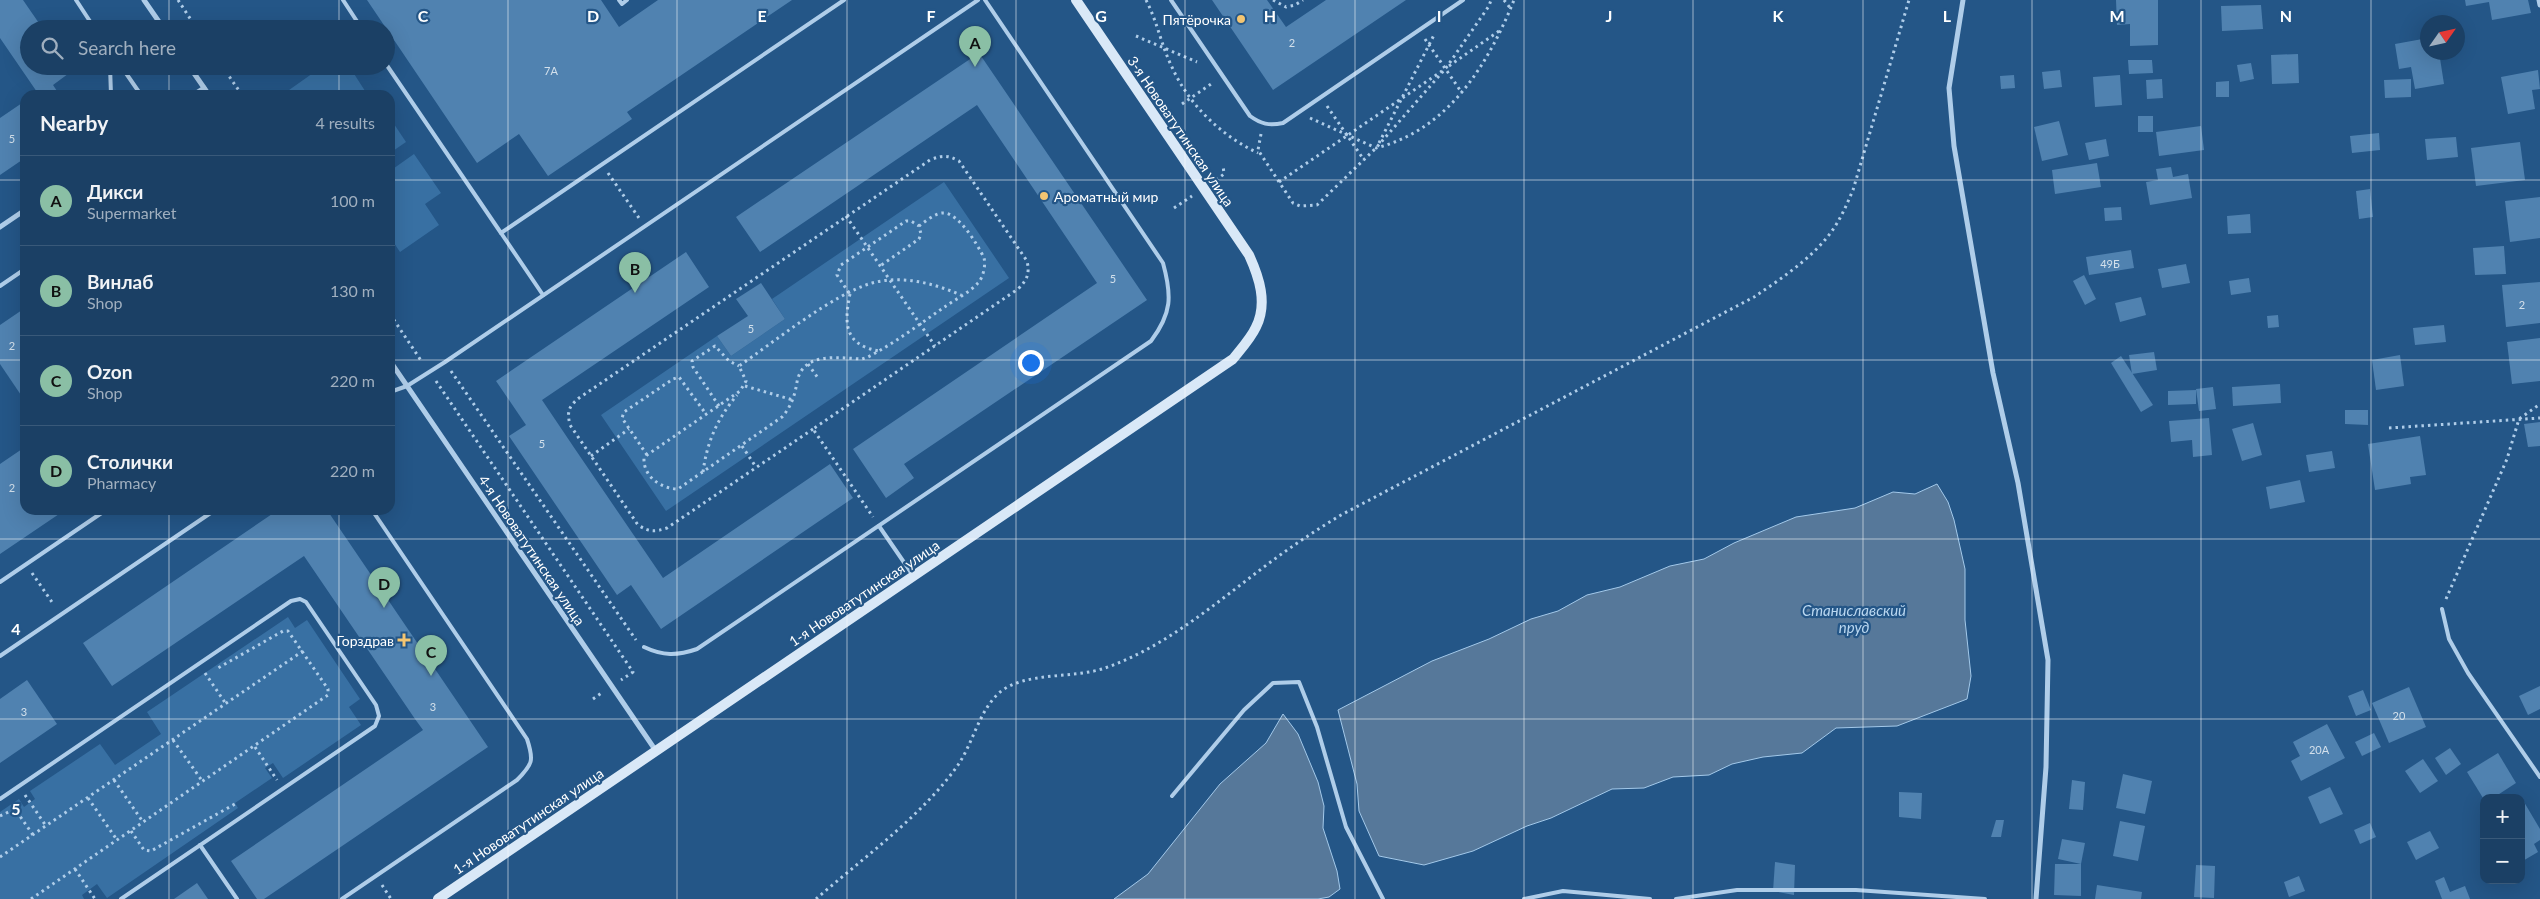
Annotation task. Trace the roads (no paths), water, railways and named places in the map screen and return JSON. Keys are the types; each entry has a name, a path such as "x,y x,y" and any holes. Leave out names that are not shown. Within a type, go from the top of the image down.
{"street":[{"path":"144,0 158,20"},
{"name":"3-я Нововатутинская улица","path":"1076,0 1249,255 1260,281"},
{"path":"1963,0 1949,88 1954,146 1993,373 2018,484 2048,660 2046,767 2036,899"},
{"path":"2540,0 2540,5"},
{"path":"195,75 204,88 201,90"},
{"path":"0,227 20,213"},
{"name":"1-я Нововатутинская улица","path":"438,899 1233,359 1256,327 1261,308 1260,281"},
{"name":"4-я Нововатутинская улица","path":"395,368 656,751"}],"lane":[{"path":"76,0 90,20"},
{"path":"343,0 356,20"},
{"path":"619,0 622,4 627,0"},
{"path":"501,233 844,0"},
{"path":"395,390 407,386 445,362 978,0"},
{"path":"644,647 661,655 682,655 697,649 1150,341 1163,325 1168,312 1170,296 1163,262 985,0"},
{"path":"1171,0 1250,116 1264,124 1272,125 1283,123 1463,0"},
{"path":"110,75 111,90"},
{"path":"127,75 137,90"},
{"path":"393,75 543,295"},
{"path":"0,286 20,272"},
{"path":"0,582 99,515"},
{"path":"0,656 207,515"},
{"path":"342,899 517,780 530,768 532,754 527,739 375,515"},
{"path":"879,526 913,576"},
{"path":"0,799 291,601 300,599 306,602 376,705 379,711 378,721 375,726 121,899"},
{"path":"2442,609 2449,639 2468,673 2540,777"},
{"path":"1172,796 1244,710 1273,683 1299,682 1316,727 1346,827 1383,899"},
{"path":"200,845 237,899"},
{"path":"1676,899 1737,890 1856,890 1985,899"},
{"path":"1524,899 1564,891 1650,899"}],"water":[{"name":"Станиславский пруд","path":"1937,484 1948,502 1954,520 1965,569 1965,620 1971,676 1967,699 1897,726 1836,728 1802,753 1763,757 1732,764 1709,775 1673,777 1644,788 1612,789 1551,818 1527,826 1473,851 1424,865 1379,856 1359,811 1357,784 1338,710 1432,661 1489,639 1531,619 1558,611 1587,595 1620,587 1670,566 1704,559 1734,543 1796,517 1855,508 1893,492 1915,494"},
{"path":"1283,714 1298,734 1318,782 1324,806 1323,828 1337,871 1340,889 1329,897 1318,899 1114,899 1148,874 1220,784 1266,743"}],"place":[{"name":"Пятёрочка","path":"1241,19"},
{"name":"Дикси","path":"975,67"},
{"name":"Ароматный мир","path":"1044,196"},
{"name":"Винлаб","path":"635,293"},
{"name":"Столички","path":"384,608"},
{"name":"Горздрав","path":"404,640"},
{"name":"Ozon","path":"431,676"}]}
